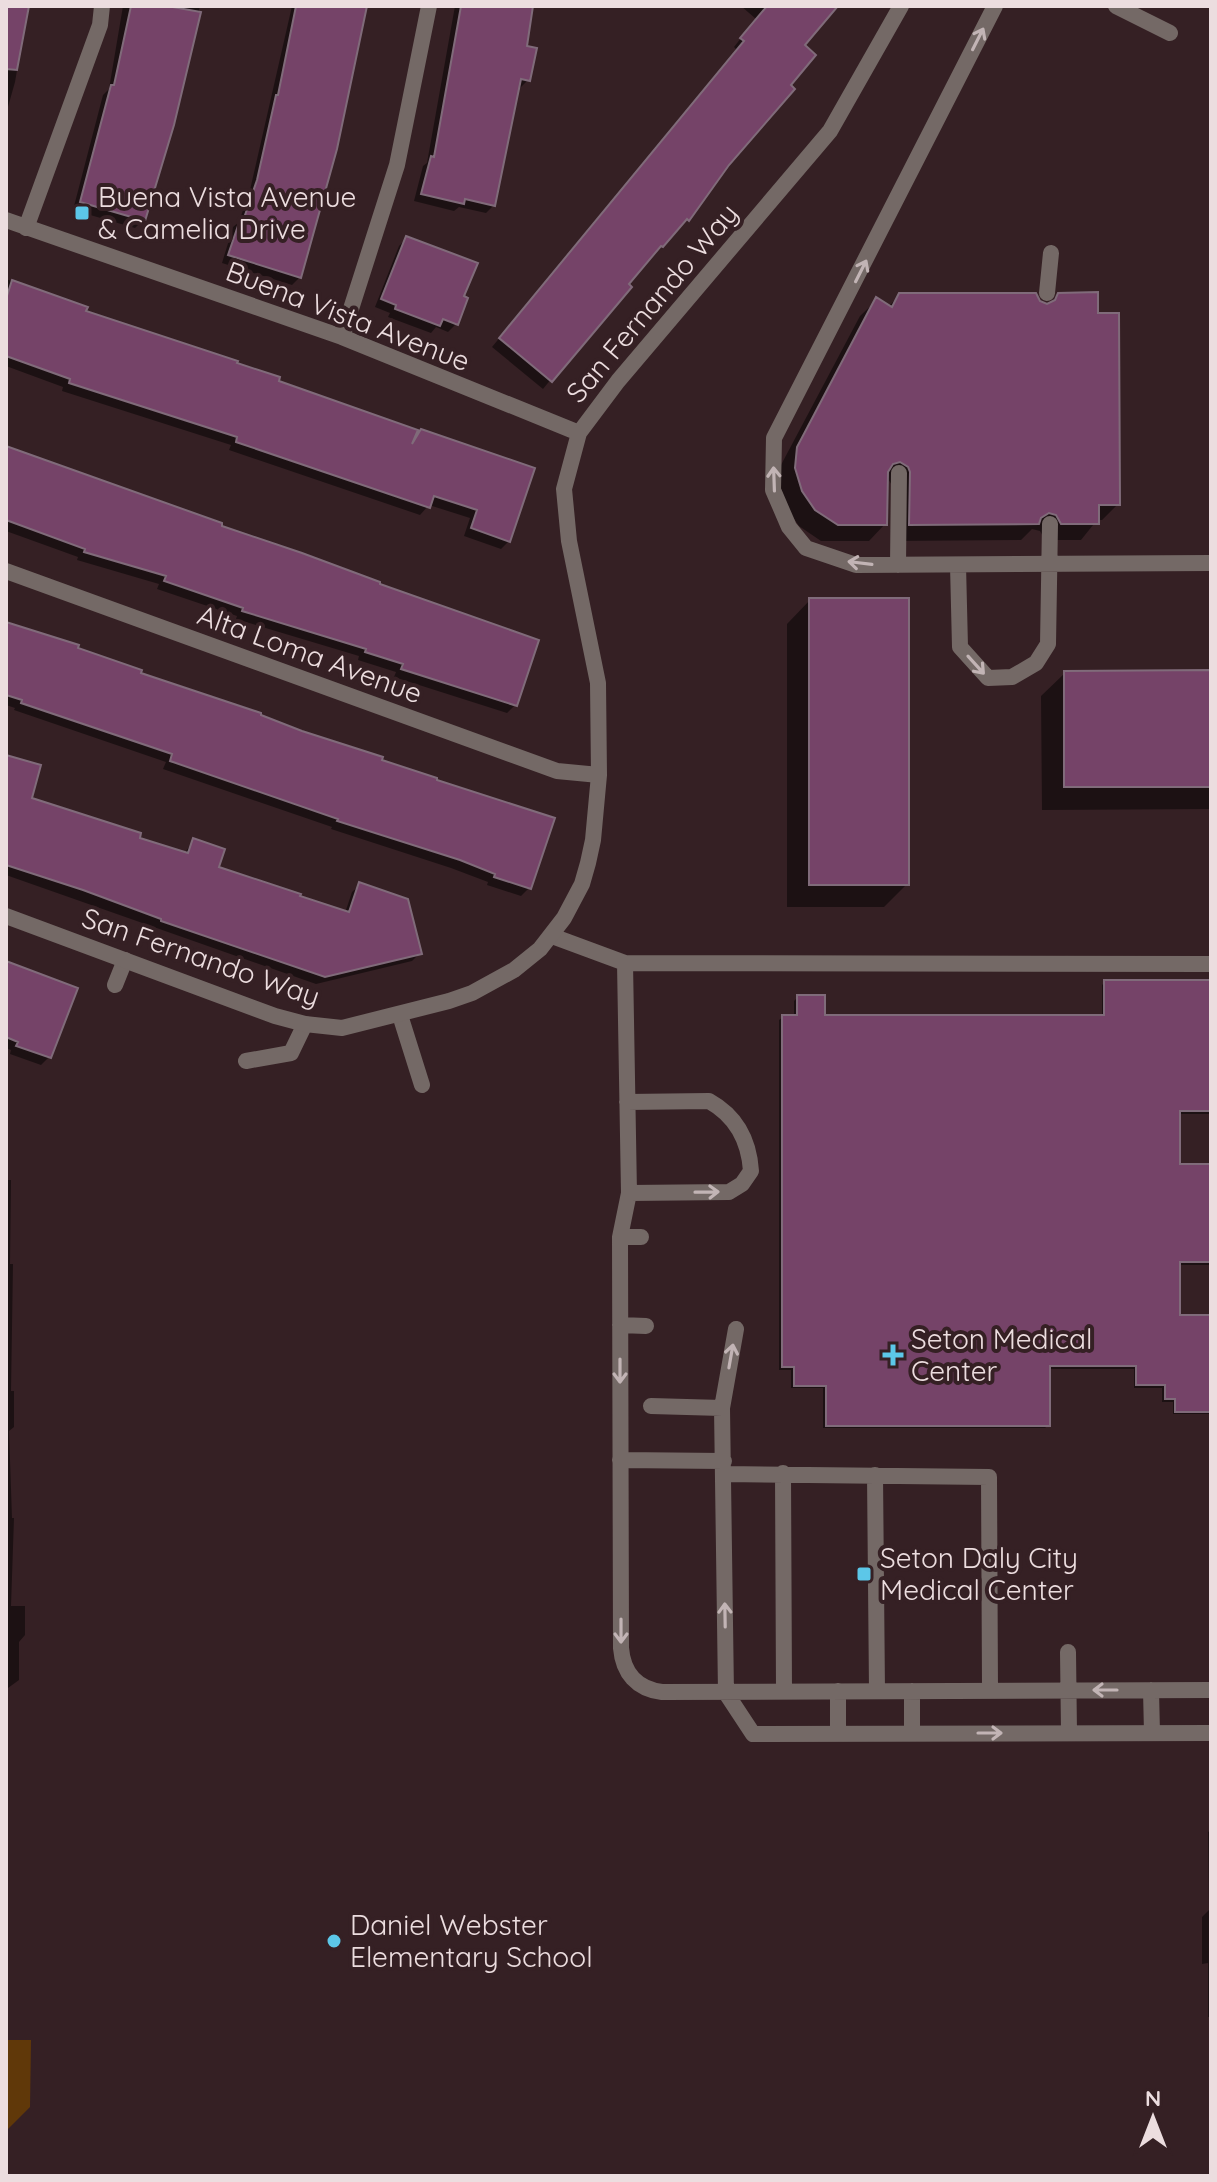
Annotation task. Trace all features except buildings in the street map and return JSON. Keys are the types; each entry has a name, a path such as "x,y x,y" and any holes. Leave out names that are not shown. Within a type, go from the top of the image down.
{"street":[{"path":"26,228 100,25 102,6"},
{"path":"342,337 397,165 429,6"},
{"name":"San Fernando Way","path":"6,916 275,1016 305,1024 342,1028 449,1001 495,981 527,960 552,936 582,884 593,840 599,775 598,683 569,541 564,489 579,433 618,381 830,131 901,6"},
{"path":"995,6 774,438 773,490 789,527 806,548 856,565 1211,563"},
{"path":"1116,6 1170,33"},
{"name":"Buena Vista Avenue","path":"6,220 342,337 579,433"},
{"path":"1047,293 1051,253"},
{"path":"898,565 899,473"},
{"path":"958,565 960,647 988,678 1012,677 1036,663 1048,644 1050,524"},
{"name":"Alta Loma Avenue","path":"6,571 557,771 599,775"},
{"path":"552,936 625,963 1211,964"},
{"path":"115,985 125,960"},
{"path":"625,963 629,1193 620,1237 621,1648 625,1668 638,1684 652,1691 1211,1690"},
{"path":"400,1015 422,1085"},
{"path":"246,1061 291,1053 305,1024"},
{"path":"627,1102 709,1101 721,1107 744,1137 750,1154 751,1171 742,1184 729,1192 629,1193"},
{"path":"620,1237 641,1237"},
{"path":"620,1325 646,1326"},
{"path":"736,1329 722,1408 726,1693 753,1734 1211,1733"},
{"path":"651,1406 722,1408"},
{"path":"620,1460 783,1473 989,1477 990,1690"},
{"path":"783,1473 784,1691"},
{"path":"875,1475 877,1691"},
{"path":"1068,1652 1069,1733"},
{"path":"1151,1690 1152,1733"},
{"path":"838,1691 838,1734"},
{"path":"912,1691 912,1733"}],"shaded area":[{"path":"6,2040 31,2040 30,2107 6,2131"}],"place":[{"name":"Buena Vista Avenue & Camelia Drive","path":"82,213"},
{"name":"Seton Medical Center","path":"893,1355"},
{"name":"Seton Daly City Medical Center","path":"864,1574"},
{"name":"Daniel Webster Elementary School","path":"334,1941"}]}
